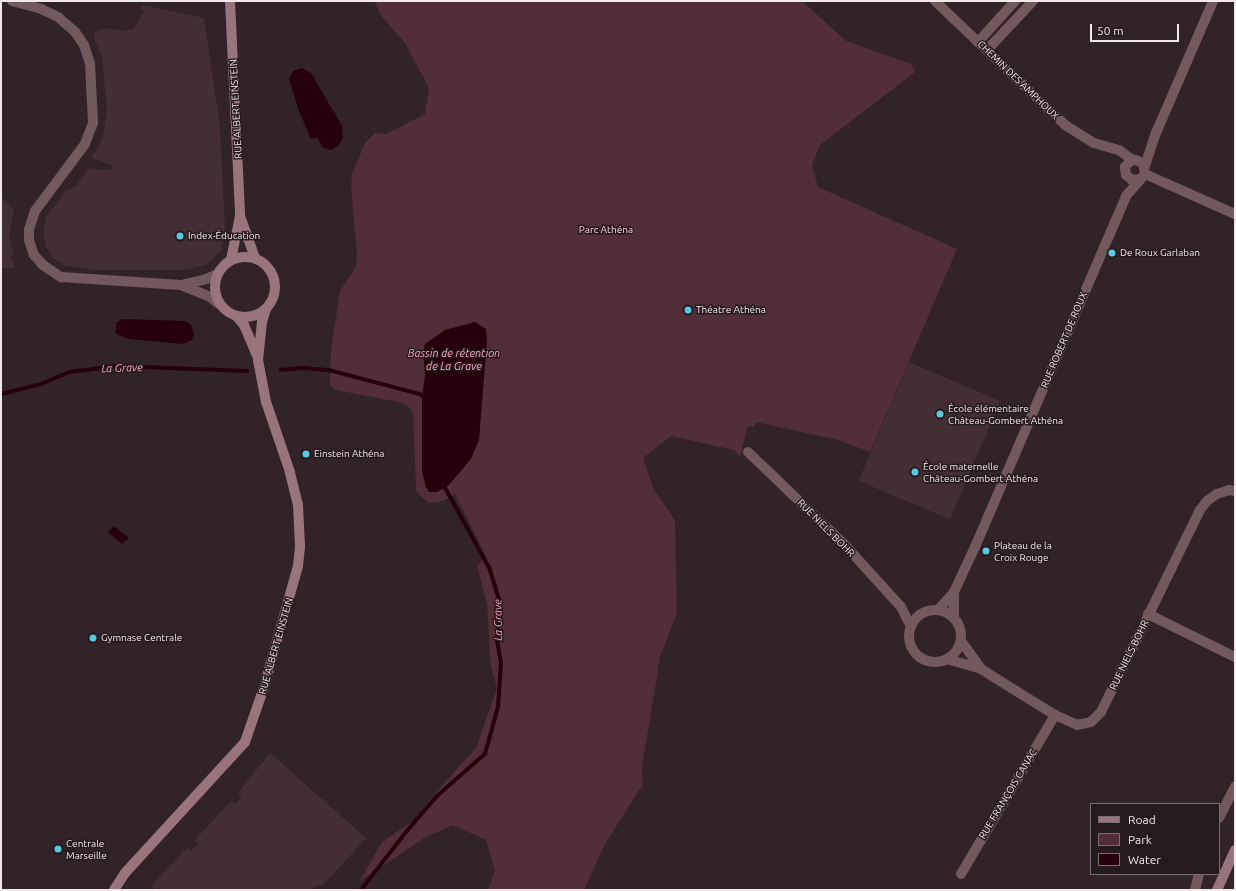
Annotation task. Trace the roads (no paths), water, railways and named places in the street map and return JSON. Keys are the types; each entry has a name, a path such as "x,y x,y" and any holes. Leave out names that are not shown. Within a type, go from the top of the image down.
{"street":[{"path":"12,1 42,9 64,22 75,32 84,45 88,55 91,71 93,123 85,144 35,211 29,230 29,240 34,255 43,265 61,277 181,285 206,279 217,274"},
{"name":"RUE ALBERT EINSTEIN","path":"230,1 240,216 231,260"},
{"name":"CHEMIN DES AMPHOUX","path":"935,1 1065,125 1094,142 1119,150 1135,160"},
{"path":"978,42 1015,1"},
{"path":"987,50 1033,1"},
{"name":"RUE ROBERT DE ROUX","path":"938,610 954,592 1126,196 1144,173 1156,133 1213,1"},
{"name":"RUE ROBERT DE ROUX","path":"1135,160 1156,133"},
{"name":"CHEMIN DES AMPHOUX","path":"1108,147 1122,161 1125,167"},
{"path":"1135,160 1143,163 1144,173 1136,181 1128,178 1125,167 1130,161 1135,160"},
{"path":"1144,173 1235,214"},
{"name":"RUE ROBERT DE ROUX","path":"1126,196 1128,178"},
{"name":"RUE ALBERT EINSTEIN","path":"240,216 255,258"},
{"path":"181,285 210,297 224,309 237,316 248,317 258,315 266,309 272,301 276,291 275,281 269,267 255,258 238,257 231,260 223,266 217,274 215,294 219,304"},
{"name":"RUE ALBERT EINSTEIN","path":"257,356 262,322 266,309"},
{"name":"RUE ALBERT EINSTEIN","path":"114,890 125,873 245,742 264,687 298,566 300,546 298,505 290,472 266,402 257,356 244,325 237,316"},
{"name":"RUE NIELS BOHR","path":"748,452 843,542 901,607 911,627"},
{"name":"RUE NIELS BOHR","path":"947,659 981,669 1055,715 1077,725 1091,722 1102,712 1148,614 1200,510 1207,501 1217,494 1229,490 1235,491"},
{"name":"RUE ROBERT DE ROUX","path":"954,592 954,618"},
{"name":"RUE NIELS BOHR","path":"901,607 921,614"},
{"path":"938,610 954,618 959,625 961,641 958,648 947,659 934,662 921,658 912,648 910,641 911,627 921,614 938,610"},
{"path":"1148,614 1235,657"},
{"name":"RUE NIELS BOHR","path":"961,641 981,669"},
{"name":"RUE FRANÇOIS CANAC","path":"961,874 1055,715"},
{"path":"1220,816 1235,786"},
{"path":"1217,890 1235,850"},
{"path":"1195,890 1199,875"}],"water":[{"path":"302,68 311,73 342,126 343,138 339,145 331,150 323,148 317,137 311,139 299,111 289,79 293,71"},
{"path":"122,319 185,321 191,325 194,334 192,340 183,344 129,339 120,336 115,332 117,322"},
{"name":"Bassin de rétention de La Grave","path":"475,322 486,329 487,340 479,440 471,459 449,485 437,492 429,492 422,472 422,398 425,375 423,353 425,344 445,330"},
{"path":"114,526 129,538 122,544 108,532"}],"waterway":[{"name":"La Grave","path":"1,394 41,384 69,372 117,366 247,371"},
{"name":"La Grave","path":"281,370 305,368 329,370 420,394 425,398"},
{"name":"La Grave","path":"361,890 407,831 437,796 485,754 498,707 501,663 497,640 500,603 489,568 445,488 445,484"}],"place":[{"name":"Index-Éducation","path":"180,236"},
{"name":"De Roux Garlaban","path":"1112,253"},
{"name":"Théatre Athéna","path":"688,310"},
{"name":"École élémentaire Château-Gombert Athéna","path":"940,414"},
{"name":"Einstein Athéna","path":"306,454"},
{"name":"École maternelle Château-Gombert Athéna","path":"915,472"},
{"name":"Plateau de la Croix Rouge","path":"986,551"},
{"name":"Gymnase Centrale","path":"93,638"},
{"name":"Centrale Marseille","path":"58,849"}],"park label":[{"name":"Parc Athéna","path":"606,230"}]}
